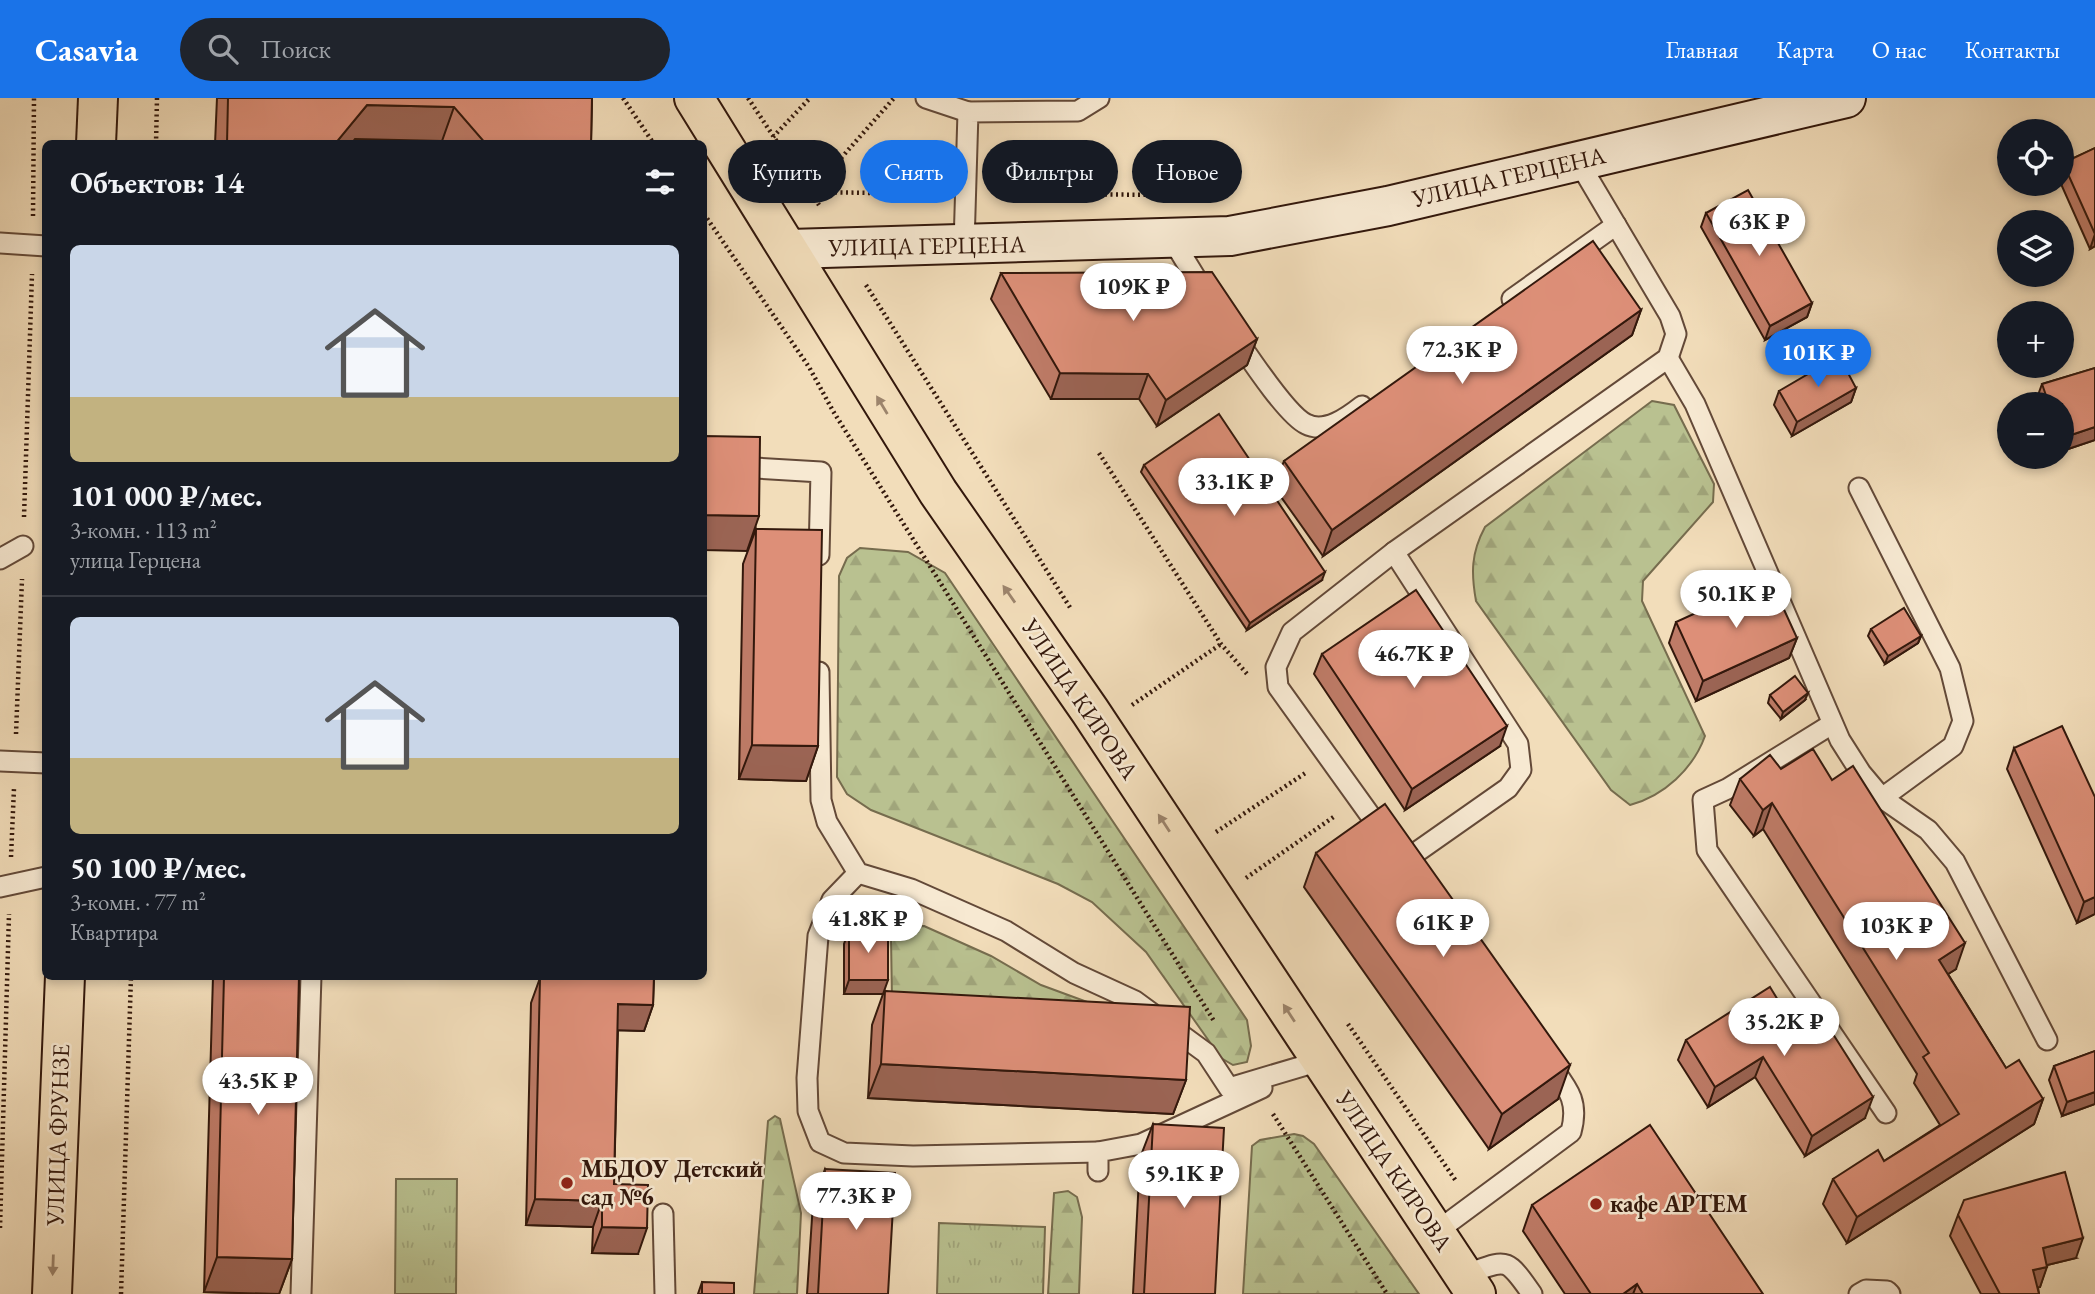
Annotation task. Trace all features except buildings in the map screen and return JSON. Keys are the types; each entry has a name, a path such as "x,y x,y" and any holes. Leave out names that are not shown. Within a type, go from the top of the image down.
{"main road":[{"path":"96,140 98,98"},
{"name":"УЛИЦА КИРОВА","path":"694,98 790,249 889,417 938,492 1090,711 1470,1285"},
{"name":"УЛИЦА ГЕРЦЕНА","path":"790,249 1230,236 1388,206 1846,98"},
{"name":"УЛИЦА ФРУНЗЕ","path":"52,1294 65,980"}],"lane":[{"path":"926,98 968,112 1077,111 1098,98"},
{"path":"967,140 968,112"},
{"path":"1418,881 1278,687 1276,667 1292,632 1394,552 1668,358 1676,334 1670,316 1578,161"},
{"path":"964,245 965,203"},
{"path":"1496,311 1616,225"},
{"path":"1172,239 1267,383 1306,425 1322,427 1342,421 1375,397"},
{"path":"0,243 39,246"},
{"path":"1668,358 1695,404 1832,724 1861,773 1882,798 1927,830 1955,862 2047,1040"},
{"path":"707,465 821,472 819,578"},
{"path":"1859,488 1950,668 1963,721 1953,746 1882,798"},
{"path":"0,559 23,546"},
{"path":"1394,552 1518,744 1521,771 1508,788 1404,861"},
{"path":"818,657 821,800 827,822 858,873 911,889 1006,931 1074,973 1135,1001 1206,1053 1229,1088 1320,1061"},
{"path":"1832,724 1727,789 1703,800 1707,849 1886,1113"},
{"path":"8,762 42,763"},
{"path":"858,873 832,900 818,936 807,1078 808,1111 820,1142 845,1153 1098,1162 1320,1061"},
{"path":"5,886 42,878"},
{"path":"301,1294 311,980"},
{"path":"1436,1232 1571,1132 1576,1114 1572,1095 1533,1041"},
{"path":"663,1214 665,1294"},
{"path":"1470,1285 1500,1262 1513,1266 1532,1294"},
{"path":"1859,1294 1866,1290 1886,1291 1890,1294"}],"path":[{"path":"0,1228 8,762 39,246 34,98"},
{"path":"156,140 157,98"},
{"path":"622,98 651,140"},
{"path":"748,98 776,140"},
{"path":"774,137 810,98"},
{"path":"846,153 894,98"},
{"path":"968,194 1132,195"},
{"path":"707,219 809,367 833,411 1220,1030"},
{"path":"1099,453 1221,644 1243,673 1278,687"},
{"path":"1131,705 1221,644"},
{"path":"1216,832 1328,758"},
{"path":"1246,878 1359,800"},
{"path":"121,1294 131,980"},
{"path":"1271,1112 1387,1294"}],"green space":[{"path":"1652,401 1674,405 1714,484 1713,502 1643,581 1642,601 1705,736 1693,759 1676,779 1654,795 1630,805 1611,790 1476,601 1473,563 1485,527"},
{"path":"860,548 908,552 945,573 1247,1020 1251,1046 1247,1062 1233,1065 1221,1058 1146,952 1092,902 1058,884 871,810 847,794 837,777 839,576 847,558"},
{"path":"924,926 991,956 1041,985 1098,1006 892,1000 891,937 905,927"},
{"path":"775,1116 780,1119 801,1213 797,1294 754,1294 768,1121"},
{"path":"1294,1134 1303,1136 1314,1144 1419,1294 1243,1294 1252,1146 1260,1140"},
{"path":"396,1179 457,1179 456,1294 395,1294"},
{"path":"1068,1191 1077,1197 1082,1217 1079,1294 1048,1294 1054,1193"},
{"path":"939,1223 1045,1227 1043,1294 937,1294"}],"place":[{"name":"МБДОУ Детский сад №6","path":"567,1183"},
{"name":"кафе АРТЕМ","path":"1596,1204"}]}
